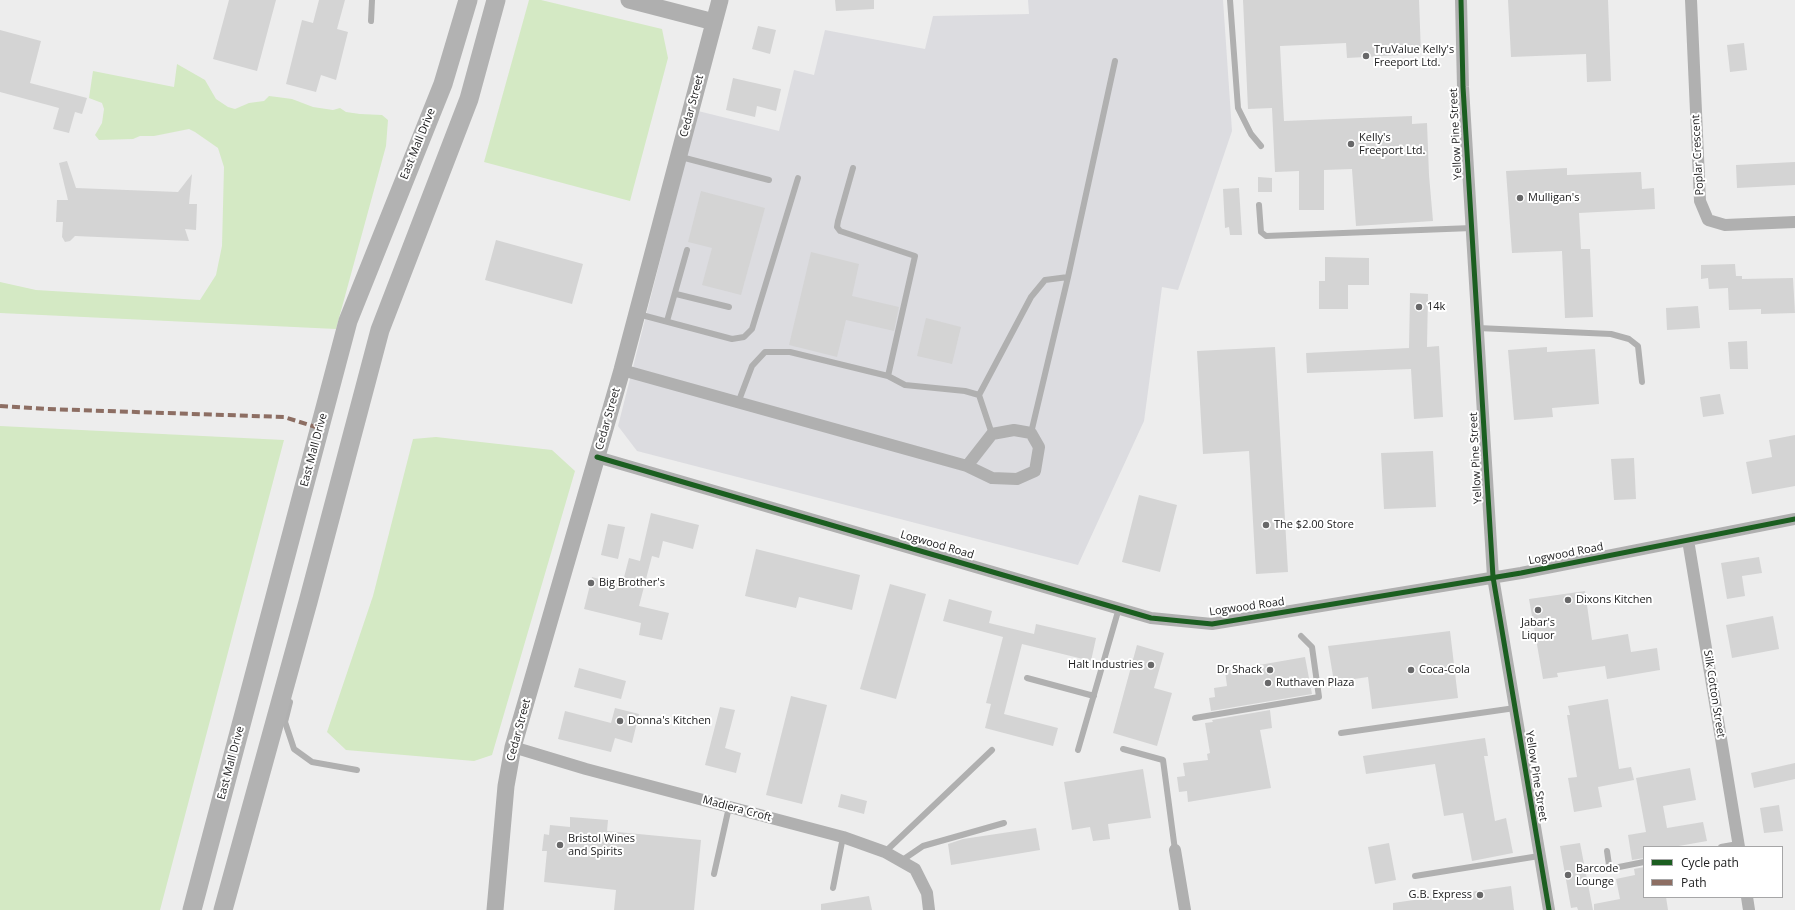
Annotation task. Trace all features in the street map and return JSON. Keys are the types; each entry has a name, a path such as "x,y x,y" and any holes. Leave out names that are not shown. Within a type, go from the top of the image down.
{"main road":[{"name":"East Mall Drive","path":"192,910 348,321 443,84 468,0"},
{"path":"223,910 380,330 469,99 496,0"},
{"path":"629,0 714,22"},
{"name":"Cedar Street","path":"495,910 506,786 513,747 622,370 720,0"}],"street":[{"name":"Yellow Pine Street","path":"1461,0 1464,87 1493,577 1549,910"},
{"name":"Poplar Crescent","path":"1691,0 1700,201 1708,220 1725,225 1795,222"},
{"path":"622,370 967,466 992,478 1016,479 1035,470 1039,447 1031,433 1014,430 992,434 967,466"},
{"name":"Logwood Road","path":"597,457 1151,618 1212,624 1493,577 1795,519"},
{"name":"Silk Cotton Street","path":"1688,540 1739,845"},
{"name":"Madiera Croft","path":"513,747 586,769 843,838 885,852 915,869 926,893 929,910"},
{"path":"1175,850 1185,910"},
{"path":"1747,898 1749,910"}],"lane":[{"path":"371,21 372,0"},
{"path":"1230,0 1238,108 1251,134 1261,146"},
{"path":"1031,433 1068,278 1115,61"},
{"path":"679,156 769,180"},
{"path":"853,168 838,220 838,227 840,231 915,256 888,376"},
{"path":"637,314 732,339 744,337 752,329 798,178"},
{"path":"1259,205 1261,232 1266,236 1472,228"},
{"path":"667,321 676,294 687,250"},
{"path":"992,434 979,394 1031,297 1045,280 1068,278"},
{"path":"676,294 729,307"},
{"path":"1478,328 1611,334 1629,339 1638,346 1642,382"},
{"path":"738,402 752,366 765,352 790,352 888,376 905,385 965,391 979,394"},
{"path":"1078,750 1119,608"},
{"path":"298,635 298,664"},
{"path":"1195,718 1319,698 1312,646 1301,636"},
{"path":"1027,678 1094,696"},
{"path":"292,693 285,722 294,748 312,762 357,770"},
{"path":"1341,733 1515,708"},
{"path":"1123,749 1163,760 1175,850"},
{"path":"885,852 992,750"},
{"path":"714,874 729,807"},
{"path":"901,861 923,846 1004,823"},
{"path":"833,888 843,838"},
{"path":"1607,851 1609,865 1614,868 1643,862"},
{"path":"1415,876 1539,856"}],"shaded area":[{"path":"1028,0 1223,0 1232,131 1178,290 1162,287 1144,421 1078,565 637,451 618,426 698,111 779,131 794,70 814,75 825,30 925,49 933,16 1029,14"}],"green space":[{"path":"529,0 541,0 662,29 668,58 630,201 484,162"},
{"path":"177,64 205,80 216,99 228,107 235,109 249,103 264,101 269,96 292,99 313,107 333,110 340,108 346,112 382,115 388,120 386,146 336,329 0,313 0,282 36,290 200,300 216,275 222,246 224,167 218,148 189,129 154,136 140,136 133,139 99,140 95,135 102,123 104,109 102,103 89,98 93,71 174,87"},
{"path":"0,426 284,440 160,910 0,910"},
{"path":"436,437 552,450 575,471 492,755 474,761 346,750 327,732 373,596 413,439"}],"building":[{"path":"229,0 276,0 257,71 213,59"},
{"path":"319,0 345,0 337,29 348,32 336,80 321,75 316,92 286,84 302,20 313,23"},
{"path":"835,0 874,0 874,9 836,11"},
{"path":"1243,0 1419,0 1421,54 1347,58 1346,43 1280,46 1284,121 1412,116 1412,124 1427,123 1433,221 1356,226 1352,169 1324,170 1324,210 1299,210 1299,171 1275,172 1272,108 1248,109"},
{"path":"1508,0 1608,0 1611,81 1587,82 1586,54 1511,57"},
{"path":"758,26 776,30 770,54 752,49"},
{"path":"0,30 41,41 30,83 87,98 82,114 75,112 69,133 53,129 59,108 0,92"},
{"path":"1744,43 1747,70 1730,72 1727,45"},
{"path":"733,78 781,89 776,111 757,106 755,117 726,110"},
{"path":"67,161 76,188 178,192 192,174 189,204 197,204 196,230 185,229 189,241 75,236 70,241 65,242 62,237 63,222 56,222 57,200 68,200 59,163"},
{"path":"1795,162 1795,185 1737,188 1736,165"},
{"path":"1567,168 1567,175 1641,172 1642,189 1654,188 1655,209 1579,213 1581,249 1590,249 1593,317 1565,318 1562,251 1512,253 1506,171"},
{"path":"1258,177 1272,178 1272,192 1258,192"},
{"path":"1239,188 1242,235 1230,235 1229,227 1225,228 1223,189"},
{"path":"701,191 765,208 741,295 702,285 712,248 688,242"},
{"path":"496,240 583,264 572,304 485,280"},
{"path":"811,252 859,264 852,296 899,307 894,331 846,320 837,357 789,345"},
{"path":"1325,257 1369,258 1369,285 1348,285 1348,309 1319,309 1319,281 1325,281"},
{"path":"1735,264 1736,276 1742,276 1742,279 1793,278 1795,313 1761,314 1761,309 1729,310 1728,288 1709,289 1708,278 1701,279 1701,265"},
{"path":"1410,293 1428,294 1427,347 1439,346 1443,417 1414,419 1411,369 1307,373 1306,353 1409,348"},
{"path":"1698,306 1700,328 1667,330 1666,308"},
{"path":"926,318 961,327 952,364 917,356"},
{"path":"1747,341 1748,369 1730,369 1728,342"},
{"path":"1275,347 1288,572 1256,574 1249,451 1203,454 1197,351"},
{"path":"1547,347 1547,352 1595,349 1599,404 1552,408 1553,417 1514,420 1508,350"},
{"path":"1720,394 1724,414 1703,417 1700,397"},
{"path":"1795,435 1795,486 1752,494 1746,462 1772,457 1769,440"},
{"path":"1433,451 1436,507 1384,509 1381,453"},
{"path":"1634,458 1636,499 1614,500 1611,459"},
{"path":"1139,495 1177,505 1160,572 1122,562"},
{"path":"651,513 699,525 693,549 663,541 659,558 652,556 639,606 669,613 662,640 639,635 641,623 584,609 592,577 622,585 629,558 640,561"},
{"path":"608,524 625,527 618,559 601,555"},
{"path":"756,549 860,575 852,610 799,597 796,608 745,596"},
{"path":"1759,557 1762,573 1742,576 1745,596 1727,599 1721,563"},
{"path":"890,584 926,594 896,699 860,689"},
{"path":"1585,591 1592,640 1628,634 1631,652 1657,648 1660,670 1607,679 1605,666 1557,673 1558,677 1543,679 1529,599"},
{"path":"949,599 992,611 989,623 1034,634 1036,624 1096,638 1091,661 1022,644 1004,714 1058,728 1053,746 985,728 991,704 986,703 1003,637 943,621"},
{"path":"1773,616 1779,649 1732,658 1726,625"},
{"name":"Coca-Cola","path":"1450,631 1458,698 1372,709 1368,677 1334,682 1328,646"},
{"path":"1137,645 1164,653 1154,688 1172,693 1157,746 1113,733"},
{"name":"Ruthaven Plaza","path":"1305,657 1312,694 1211,711 1209,698 1215,697 1214,688 1227,686 1225,671"},
{"path":"579,668 626,681 621,699 574,687"},
{"path":"791,696 827,705 802,804 766,795"},
{"path":"1608,699 1619,769 1631,767 1634,780 1598,787 1602,807 1574,812 1568,778 1577,777 1567,715 1570,715 1568,706"},
{"path":"720,707 735,710 725,748 741,753 736,773 705,765"},
{"path":"615,708 639,714 632,743 615,738 611,752 558,739 565,711 611,723"},
{"path":"1270,710 1272,728 1260,730 1271,788 1188,802 1187,791 1179,792 1177,777 1185,776 1183,763 1208,760 1207,754 1210,753 1205,723 1213,722 1212,720"},
{"path":"1485,738 1488,756 1484,756 1495,821 1506,818 1513,853 1472,861 1463,813 1444,816 1435,764 1366,774 1363,756"},
{"path":"1795,763 1795,779 1754,788 1751,773"},
{"path":"1690,768 1696,800 1663,806 1667,828 1703,822 1707,841 1679,846 1643,846 1643,858 1632,860 1628,835 1646,832 1636,778"},
{"path":"1143,769 1151,818 1108,824 1110,839 1093,841 1090,827 1072,830 1064,782"},
{"path":"841,794 867,801 864,814 838,807"},
{"path":"1779,805 1783,831 1764,833 1760,808"},
{"path":"570,817 608,820 607,831 701,840 694,910 614,910 616,890 544,882 547,851 542,851 544,834 549,835 550,825 570,827"},
{"path":"1036,828 1040,850 951,865 948,844 963,839"},
{"path":"1389,843 1396,880 1375,884 1368,847"},
{"path":"1580,843 1593,910 1578,910 1577,907 1571,908 1560,846"},
{"path":"1643,867 1643,898 1666,898 1668,910 1594,910 1594,904 1620,899 1616,879 1635,875 1634,869"},
{"name":"G.B. Express","path":"1511,886 1514,910 1393,910 1393,903"},
{"path":"869,896 872,910 821,910 821,904"}],"marked path":[{"path":"0,406 284,417 319,428"}],"cycle path":[{"path":"1461,0 1463,87 1493,577 1549,910"},
{"path":"597,457 1151,618 1212,624 1521,573 1795,519"}],"place":[{"name":"TruValue Kelly's Freeport Ltd.","path":"1366,56"},
{"name":"Kelly's Freeport Ltd.","path":"1351,144"},
{"name":"Mulligan's","path":"1520,198"},
{"name":"14k","path":"1419,307"},
{"name":"The $2.00 Store","path":"1266,525"},
{"name":"Big Brother's","path":"591,583"},
{"name":"Dixons Kitchen","path":"1568,600"},
{"name":"Jabar's Liquor","path":"1538,610"},
{"name":"Halt Industries","path":"1151,665"},
{"name":"Dr Shack","path":"1270,670"},
{"name":"Coca-Cola","path":"1411,670"},
{"name":"Ruthaven Plaza","path":"1268,683"},
{"name":"Donna's Kitchen","path":"620,721"},
{"name":"Bristol Wines and Spirits","path":"560,845"},
{"name":"Barcode Lounge","path":"1568,875"},
{"name":"G.B. Express","path":"1480,895"}]}
